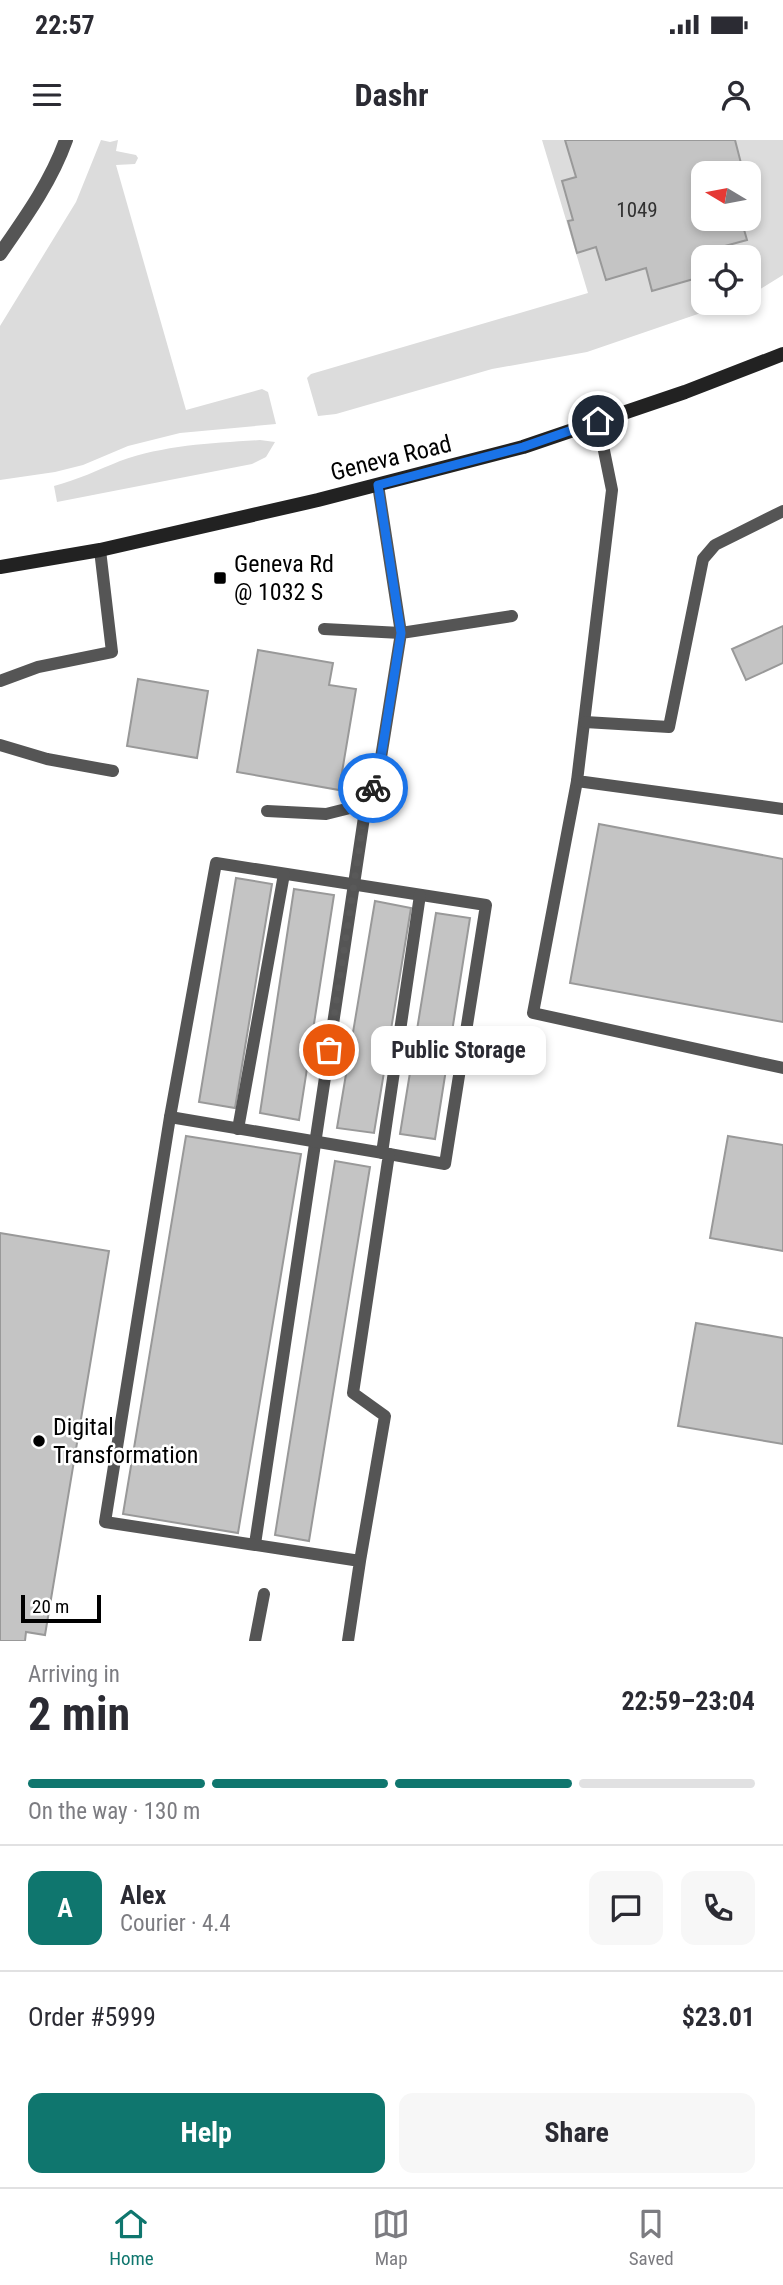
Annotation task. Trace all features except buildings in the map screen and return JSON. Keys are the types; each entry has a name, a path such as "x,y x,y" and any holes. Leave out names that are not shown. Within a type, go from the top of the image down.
{"main road":[{"name":"Geneva Road","path":"0,568 100,551 378,485 523,447 685,392 783,354"}],"street":[{"path":"0,254 42,191 60,158 66,140"}],"lane":[{"path":"598,421 612,490 577,781 533,1013 783,1068"},
{"path":"254,1544 366,804 378,776 401,633 378,485"},
{"path":"584,722 668,727 703,559 715,545 783,511"},
{"path":"0,681 38,667 112,652 100,551"},
{"path":"324,629 401,633 512,616"},
{"path":"0,745 47,759 113,771"},
{"path":"577,781 783,809"},
{"path":"267,811 326,814 366,804"},
{"path":"170,1117 445,1164 486,905 216,863 170,1117 105,1522 360,1561"},
{"path":"238,1129 284,874"},
{"path":"348,1641 385,1416 353,1393 420,895"},
{"path":"255,1641 264,1594"}],"shaded area":[{"path":"101,140 118,140 116,151 136,155 138,158 135,164 116,165 186,410 262,389 268,392 276,424 180,433 128,446 83,465 0,480 0,326 76,202"},
{"path":"542,140 783,140 783,275 761,289 761,245 691,245 691,315 695,315 587,352 492,369 336,414 318,416 307,378 311,374 588,293"},
{"path":"260,440 275,442 266,457 252,464 57,502 54,486 120,461 154,451"}],"way so far":[{"path":"329,1050 366,804 373,788"}],"place":[{"name":"Geneva Rd @ 1032 S","path":"220,578"},
{"name":"Public Storage","path":"329,1050"},
{"name":"Digital Transformation","path":"39,1441"}],"route":[{"path":"373,788 378,776 401,633 378,485 523,447 598,421"}]}
